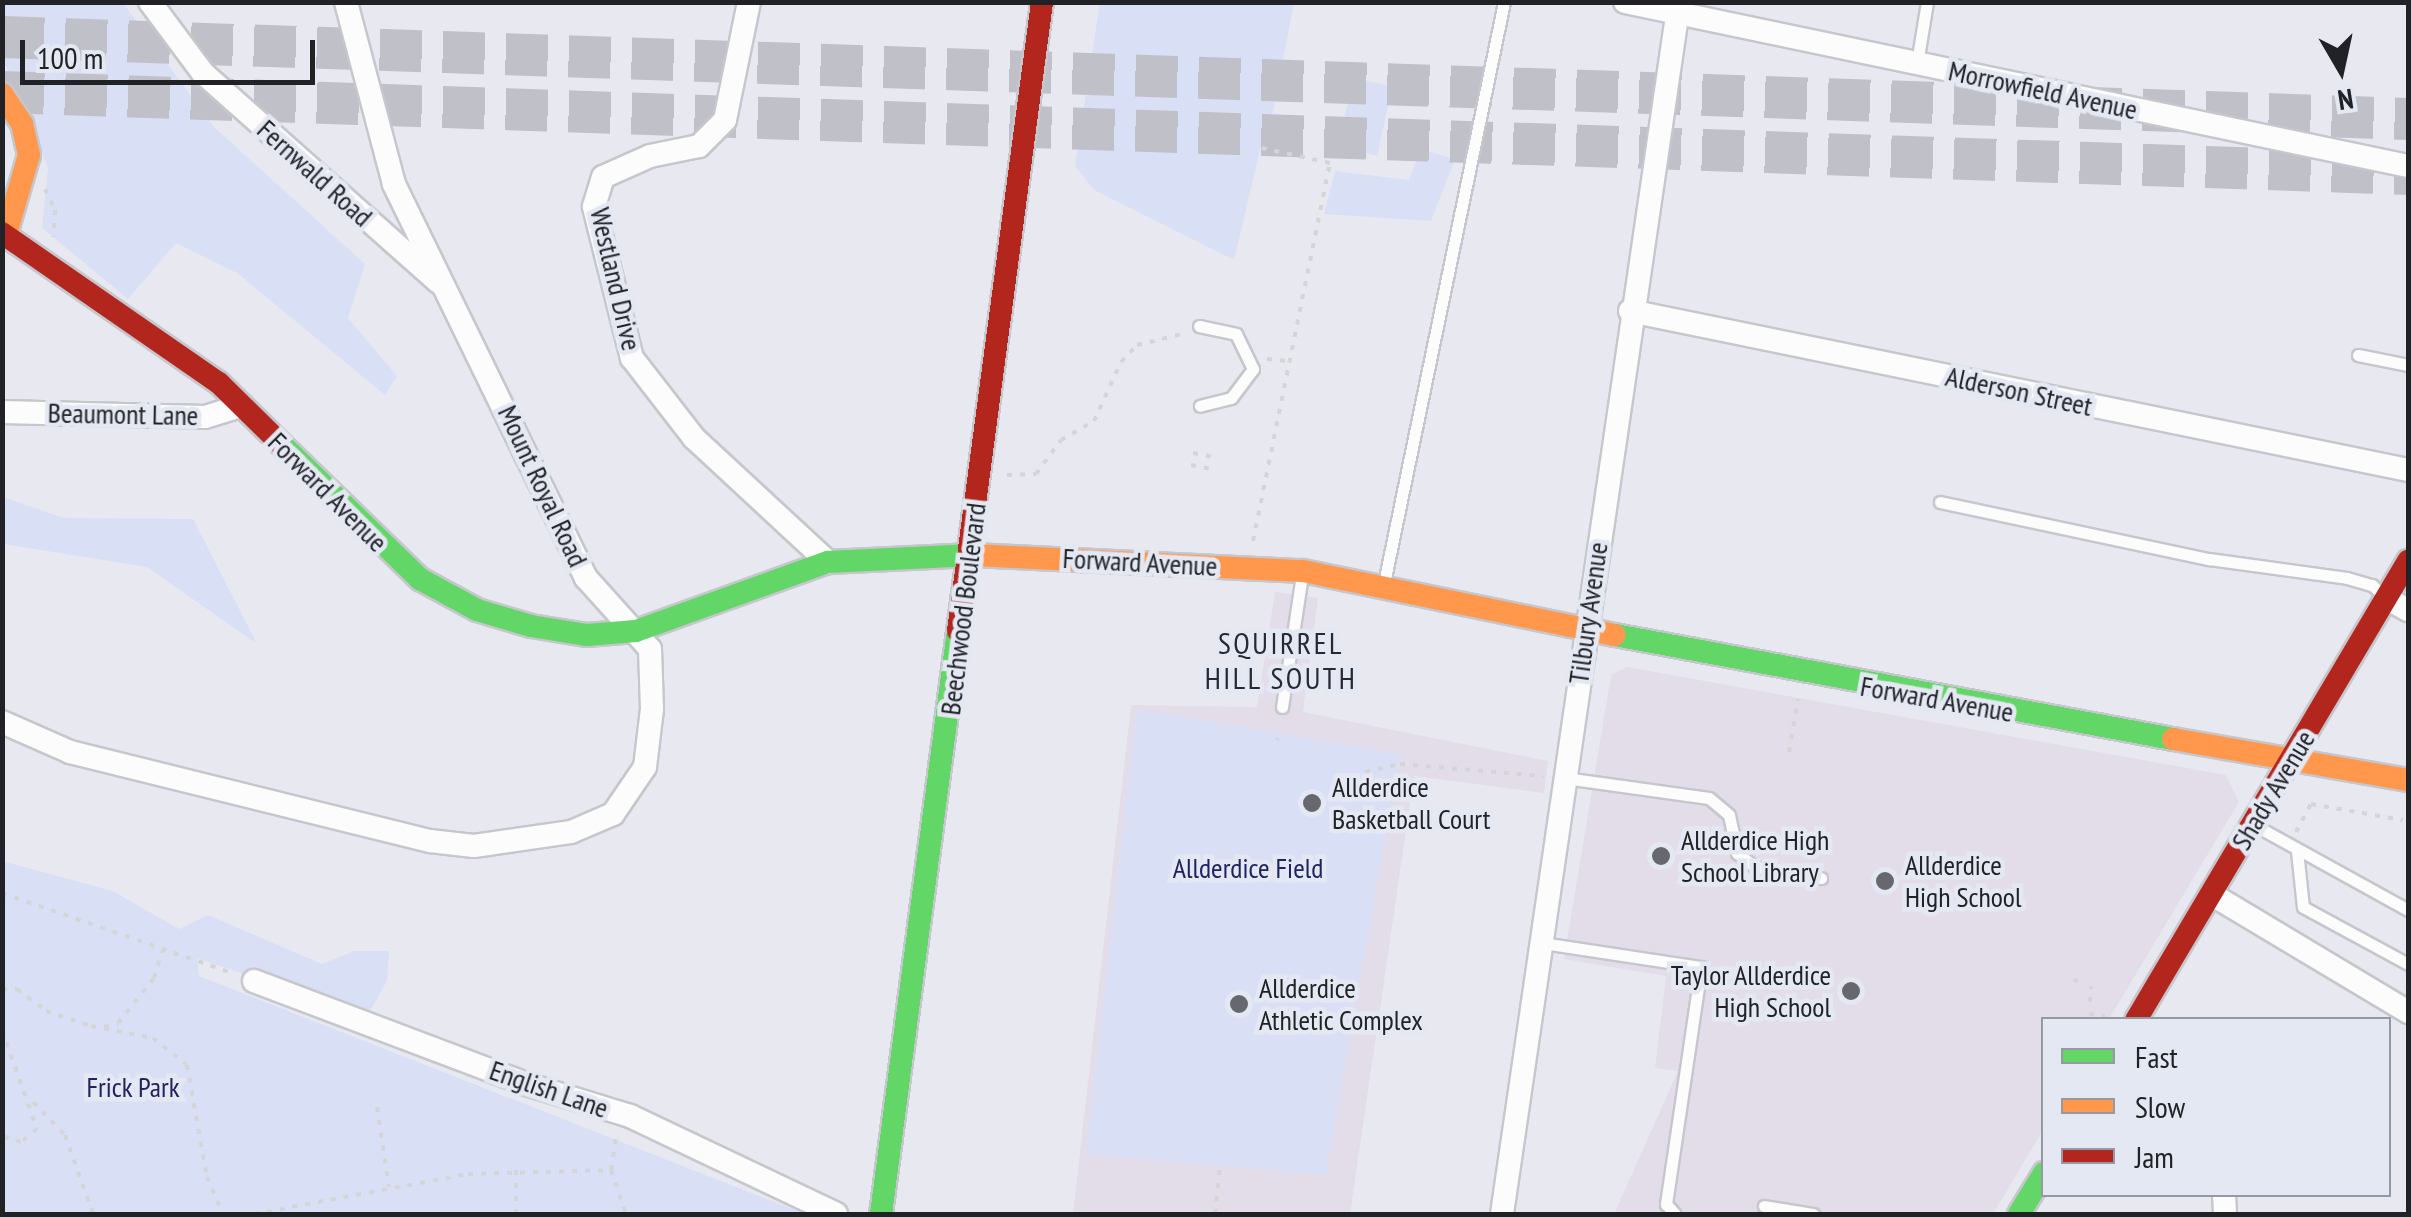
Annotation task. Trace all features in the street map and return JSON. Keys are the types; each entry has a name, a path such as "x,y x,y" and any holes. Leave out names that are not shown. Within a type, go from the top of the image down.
{"main road":[{"name":"Beechwood Boulevard","path":"882,1214 1042,2"},
{"path":"2,94 22,124 30,155 4,233"},
{"name":"Forward Avenue","path":"4,233 242,406 420,579 477,610 530,626 587,635 636,631 828,562 970,555 1303,570 1864,686 2408,780"},
{"name":"Shady Avenue","path":"2138,1017 2408,561"},
{"path":"2019,1214 2041,1178"}],"street":[{"name":"Fernwald Road","path":"150,2 203,73 448,291"},
{"name":"Mount Royal Road","path":"2,722 70,752 430,842 494,843 571,832 613,814 644,767 654,665 636,631 586,578 394,184 346,2"},
{"name":"Westland Drive","path":"748,2 726,120 698,146 634,161 603,177 594,207 632,358 694,438 828,562"},
{"path":"1625,2 1678,8"},
{"name":"Morrowfield Avenue","path":"1678,8 1917,63 2408,166"},
{"name":"Tilbury Avenue","path":"1502,1214 1630,311 1678,8"},
{"name":"Alderson Street","path":"1630,311 2408,470"},
{"name":"Beaumont Lane","path":"2,412 206,417 242,406"},
{"path":"2386,598 2408,610"},
{"path":"2211,894 2408,1012"},
{"name":"English Lane","path":"254,981 630,1116 836,1214"}],"lane":[{"path":"1383,587 1504,2"},
{"path":"1917,63 1927,2"},
{"path":"1195,329 1236,334 1254,369 1232,398 1200,406"},
{"path":"2358,355 2408,365"},
{"path":"1940,502 2209,559 2346,578 2372,585 2386,598"},
{"path":"1282,707 1303,570"},
{"path":"1565,778 1708,798 1729,816 1737,853 1755,868 1821,878"},
{"path":"2252,824 2408,910"},
{"path":"2293,848 2304,907 2408,964"},
{"path":"1542,943 1701,968 1666,1204 1675,1214"},
{"path":"1764,1206 1813,1214"}],"path":[{"path":"1252,546 1330,163 1262,148"},
{"path":"24,178 40,183 55,210 44,260"},
{"path":"1008,475 1036,474 1061,440 1094,421 1121,362 1137,345 1195,329"},
{"path":"1262,358 1289,361"},
{"path":"1193,454 1218,458"},
{"path":"1191,465 1216,470"},
{"path":"1790,752 1799,694"},
{"path":"1365,772 1400,764 1565,778"},
{"path":"2293,848 2311,804 2403,820"},
{"path":"2,893 254,981"},
{"path":"100,1028 118,1023 136,1002 154,978 162,949"},
{"path":"2073,980 2088,984 2090,1002"},
{"path":"2,989 17,988 46,1011 100,1028 153,1038 187,1065 207,1178 223,1214"},
{"path":"2088,1014 2105,1016"},
{"path":"2,1030 32,1102 37,1129 31,1138 2,1136"},
{"path":"32,1102 65,1135 93,1214"},
{"path":"377,1107 389,1187"},
{"path":"626,1214 611,1170 618,1130 630,1116"},
{"path":"1215,1214 1220,1167"},
{"path":"254,1214 389,1187 516,1170 611,1170"},
{"path":"516,1170 516,1214"}],"shaded area":[{"name":"Allderdice Field","path":"1275,592 1318,598 1303,712 1548,761 1544,793 1414,776 1350,1214 1073,1214 1131,705 1257,707"},
{"name":"Allderdice High School","path":"1627,667 2226,775 2239,802 2110,1017 2041,1017 2041,1133 1993,1214 1614,1214 1678,1071 1655,1068 1666,976 1564,959 1611,675"}],"green space":[{"path":"1100,2 1294,3 1268,137 1263,137 1234,260 1094,190 1075,166"},
{"path":"3,3 123,3 214,127 365,264 348,318 397,376 385,395 237,273 176,243 128,299 42,228 48,167 3,59"},
{"path":"1353,78 1392,86 1377,156 1338,147"},
{"path":"1421,149 1455,159 1431,221 1324,214 1335,171 1409,180"},
{"path":"3,497 64,518 193,519 257,644 147,567 3,544"},
{"name":"Allderdice Field","path":"1137,709 1400,754 1326,1175 1086,1154"},
{"name":"Frick Park","path":"2,861 113,891 179,929 208,915 322,964 354,951 389,951 387,981 367,1016 197,958 199,976 805,1214 3,1214"}],"tunnel":[{"path":"2,37 2408,119"},
{"path":"2,92 2408,174"}],"traffic: fast":[{"path":"279,442 420,579 477,610 531,626 587,635 636,631 828,562 973,555"},
{"path":"881,1214 958,631"},
{"path":"1615,635 2173,739"},
{"path":"2019,1214 2041,1178"}],"traffic: slow":[{"path":"2,94 22,124 29,155 6,234"},
{"path":"973,555 1303,571 1615,635"},
{"path":"2173,739 2408,780"}],"traffic: jam":[{"path":"958,631 1042,2"},
{"path":"2,233 219,383 279,442"},
{"path":"2138,1017 2408,561"}],"place":[{"name":"Allderdice Basketball Court","path":"1312,803"},
{"name":"Allderdice High School Library","path":"1661,856"},
{"name":"Allderdice High School","path":"1885,881"},
{"name":"Taylor Allderdice High School","path":"1851,991"},
{"name":"Allderdice Athletic Complex","path":"1239,1004"}],"district":[{"name":"SQUIRREL HILL SOUTH","path":"1281,660"}]}
